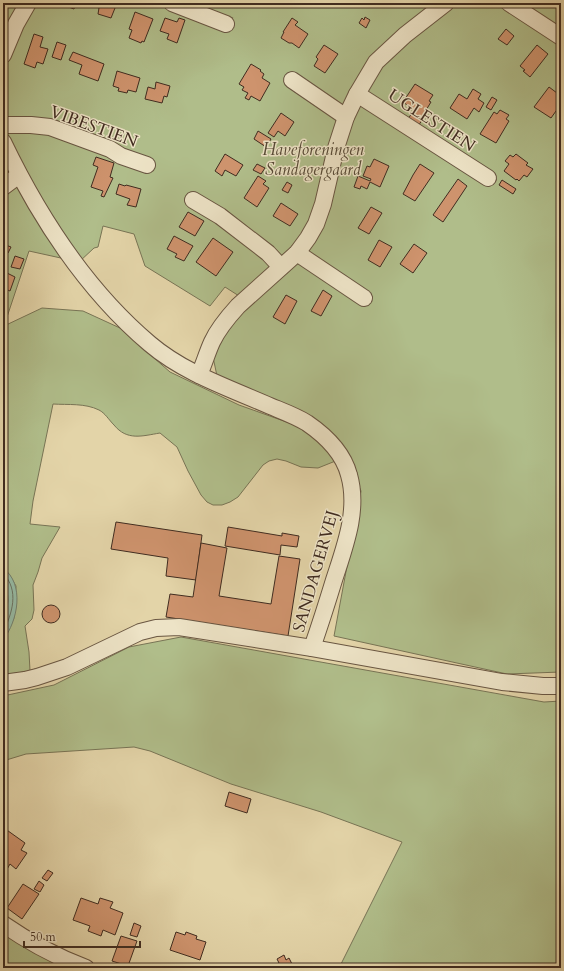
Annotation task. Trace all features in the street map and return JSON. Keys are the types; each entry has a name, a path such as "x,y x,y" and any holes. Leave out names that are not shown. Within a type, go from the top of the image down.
{"street":[{"path":"3,55 10,22 28,3"},
{"path":"172,3 226,24"},
{"path":"199,375 212,341 230,314 242,301 297,253 316,224 323,204 336,148 346,117 357,94 376,62 405,35 446,3"},
{"path":"509,3 561,37"},
{"path":"292,80 346,117"},
{"name":"UGLESTIEN","path":"357,94 488,178"},
{"name":"VIBESTIEN","path":"3,125 50,127 110,149 121,156 147,165"},
{"name":"SANDAGERVEJ","path":"3,142 19,175 50,227 82,272 117,315 150,345 175,363 306,422 335,447 349,473 352,486 353,511 342,555 312,648"},
{"path":"3,187 19,175"},
{"path":"193,200 220,216 268,253 281,267"},
{"path":"297,253 364,298"},
{"name":"SANDAGERVEJ","path":"3,683 25,680 67,667 140,632 156,628 179,627 312,648 502,682 543,686 561,686"},
{"path":"3,924 15,933 57,956 86,968"}],"green space":[{"name":"Haveforeningen Sandagergaard","path":"3,3 561,3 561,672 507,674 334,636 361,491 342,447 217,376 213,357 228,327 250,303 225,287 210,306 145,266 134,234 103,226 98,247 94,248 79,262 29,251 4,326 42,308 83,311 120,328 170,372 239,405 295,425 327,445 338,460 318,468 301,467 277,459 269,461 263,465 238,497 222,505 213,505 207,502 201,495 177,447 160,433 141,436 130,435 119,430 99,410 82,405 53,404 33,501 30,524 60,527 42,558 33,585 34,610 32,619 25,626 30,671 3,675 3,640 14,618 16,586 9,574 3,568"},
{"path":"181,637 544,702 561,701 561,968 339,968 402,842 321,812 231,784 150,751 134,747 26,754 3,761 3,696 54,685 129,647"},
{"path":"3,932 71,968 7,968 3,965"}],"water":[{"path":"3,568 10,575 14,583 17,593 17,603 12,623 3,640"}],"building":[{"path":"60,3 76,3 74,9"},
{"path":"83,3 117,3 111,18 98,14 99,8"},
{"path":"135,12 153,19 144,42 142,41 141,43 129,38 132,30 129,29"},
{"path":"365,17 370,20 366,28 359,23 362,18 364,20"},
{"path":"165,18 177,22 179,18 185,20 177,43 167,39 169,34 160,31"},
{"path":"292,18 298,22 295,25 308,34 299,48 281,38"},
{"path":"506,29 514,36 507,45 498,39"},
{"path":"34,34 43,37 40,47 48,49 43,64 37,62 35,68 24,64"},
{"path":"57,42 66,45 61,60 52,57"},
{"path":"324,45 338,54 325,73 314,66 318,59 316,57"},
{"path":"537,45 548,54 530,77 520,66"},
{"path":"73,52 104,64 98,81 79,74 82,65 69,60"},
{"path":"251,64 261,70 260,71 264,74 262,78 270,83 260,101 251,96 249,100 245,98 248,93 242,90 244,87 239,84"},
{"path":"117,71 140,78 136,92 128,90 127,93 118,91 119,88 113,86"},
{"path":"156,82 170,86 167,97 164,96 162,103 145,99 148,87 155,89"},
{"path":"415,84 433,95 429,101 431,102 423,115 425,116 418,126 408,119 414,110 403,102"},
{"path":"549,87 561,96 561,104 551,118 534,107"},
{"path":"473,89 481,94 478,99 484,103 479,112 474,108 467,119 450,108 459,94 467,99"},
{"path":"492,97 497,100 491,110 486,107"},
{"path":"500,110 509,115 506,119 509,121 496,143 480,134 494,112 497,114"},
{"path":"281,113 294,122 285,136 278,131 274,137 268,133"},
{"path":"258,131 271,139 266,147 254,139"},
{"path":"225,154 243,165 236,176 225,170 222,176 215,171"},
{"path":"516,154 528,163 526,165 533,169 527,177 524,175 519,181 504,171 509,164 505,161 510,155 513,157"},
{"path":"96,157 114,163 110,177 113,178 104,197 101,196 103,191 91,187 98,167 93,165"},
{"path":"374,159 389,166 380,187 370,182 367,189 361,186 360,189 354,187 358,176 370,181 371,179 363,176 367,166 370,167"},
{"path":"257,164 265,168 261,174 253,170"},
{"path":"420,164 434,173 415,201 403,194"},
{"path":"258,176 266,181 263,184 269,188 257,207 244,198"},
{"path":"458,179 467,186 443,222 433,215"},
{"path":"502,180 516,189 513,194 499,185"},
{"path":"287,182 292,185 288,193 282,190"},
{"path":"119,184 141,189 136,207 127,205 130,199 116,194"},
{"path":"281,203 298,214 290,226 273,216"},
{"path":"371,207 382,213 369,234 358,228"},
{"path":"188,212 204,221 195,236 179,227"},
{"path":"174,236 193,246 184,261 175,257 177,254 167,249"},
{"path":"213,238 233,252 216,276 196,262"},
{"path":"379,240 392,247 380,267 368,260"},
{"path":"3,244 11,247 8,253 3,251"},
{"path":"414,244 427,253 413,273 400,264"},
{"path":"15,256 24,259 20,269 11,267"},
{"path":"7,273 15,277 10,291 3,288 3,277 5,278"},
{"path":"323,290 332,296 321,316 311,311"},
{"path":"286,295 297,301 285,324 273,317"},
{"path":"116,522 202,535 196,580 166,576 168,558 111,549"},
{"path":"228,527 282,536 282,533 299,536 297,547 281,545 280,555 225,546"},
{"path":"201,543 227,548 219,596 271,604 279,556 300,559 288,636 166,617 170,594 193,597"},
{"path":"51,605 57,608 60,614 57,620 51,623 45,620 42,614 45,608"},
{"path":"229,792 251,799 247,813 225,806"},
{"path":"4,828 25,843 21,850 27,853 16,869 10,864 6,871 3,869"},
{"path":"48,870 53,873 47,881 42,878"},
{"path":"39,881 44,885 40,892 34,889"},
{"path":"23,884 39,894 22,919 7,908"},
{"path":"81,898 98,904 100,898 113,902 110,908 123,913 115,935 103,930 101,936 88,931 90,926 73,920"},
{"path":"134,923 141,926 137,937 130,935"},
{"path":"176,932 185,935 186,932 197,936 196,939 206,942 200,960 170,950"},
{"path":"121,936 137,941 128,966 112,961"},
{"path":"284,955 286,960 289,958 294,968 271,967 279,963 277,959"}]}
